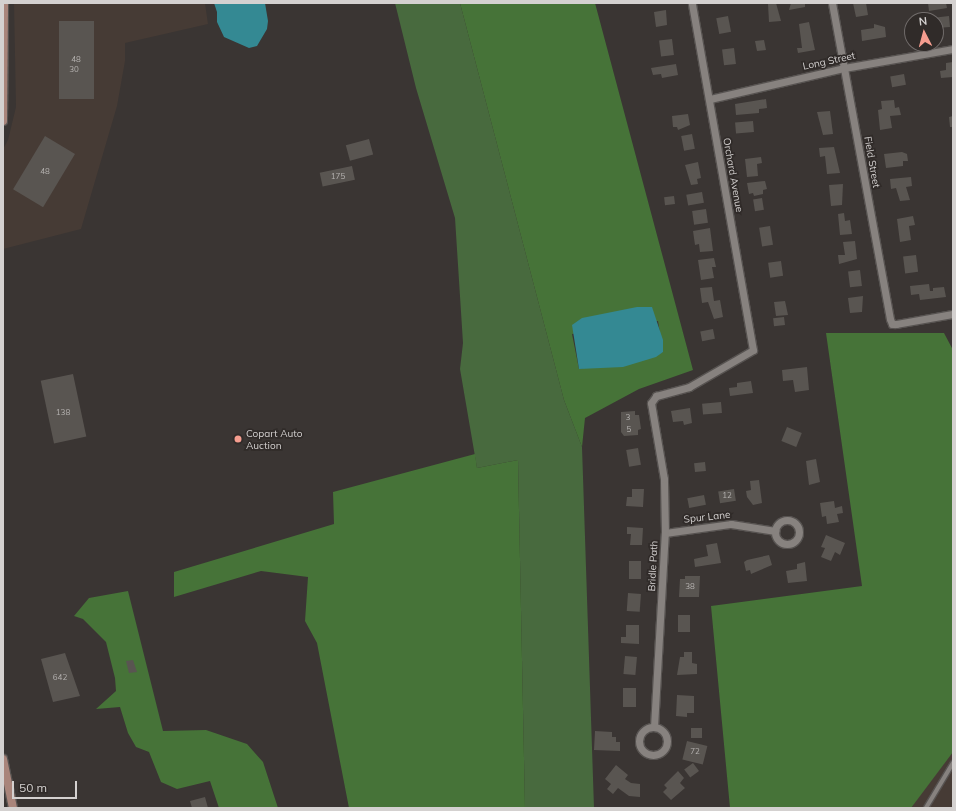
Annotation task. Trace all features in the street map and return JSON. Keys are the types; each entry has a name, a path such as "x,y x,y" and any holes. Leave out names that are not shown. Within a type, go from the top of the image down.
{"main road":[{"path":"3,121 4,3"},
{"path":"3,759 13,808"}],"street":[{"name":"Orchard Avenue","path":"651,407 653,398 656,396 689,388 753,350 710,98 692,3"},
{"name":"Field Street","path":"832,3 892,324 953,314"},
{"name":"Long Street","path":"710,98 844,68 953,49"},
{"name":"Bridle Path","path":"651,407 664,479 665,533 654,727"},
{"name":"Spur Lane","path":"665,533 731,524 775,531"}],"lane":[{"path":"926,808 953,763"}],"shaded area":[{"path":"14,3 205,3 208,24 125,43 125,61 117,106 81,229 3,249 3,149 8,140 16,107"},
{"path":"953,752 953,808 911,808 922,790"}],"green space":[{"path":"395,3 460,3 564,400 582,447 594,808 525,808 518,460 477,468 460,369 463,343 455,218 416,88"},
{"path":"460,3 595,3 693,370 639,389 585,418 582,447 564,400","holes":["658,321 663,352 579,369 572,334"]},
{"path":"826,333 944,333 953,350 953,752 911,808 730,808 711,606 862,586"},
{"path":"475,454 477,468 518,460 525,808 349,808 317,643 305,621 308,577 261,571 174,597 174,572 334,524 333,492"},
{"path":"128,591 163,731 206,730 247,744 263,762 278,808 219,808 210,781 177,789 161,782 149,752 136,747 128,733 120,707 96,709 116,691 115,678 106,642 83,619 74,616 89,598"}],"water":[{"path":"214,3 265,3 268,21 267,29 257,46 249,48 224,37 217,22 217,12"},
{"path":"637,307 652,307 663,340 663,352 656,357 623,367 579,369 572,325 582,318"}],"building":[{"path":"776,3 781,21 769,22 768,4"},
{"path":"791,3 805,3 805,7 789,10"},
{"path":"853,3 866,3 868,15 856,17"},
{"path":"928,3 946,3 947,8 929,11"},
{"path":"666,10 667,25 656,27 654,12"},
{"path":"728,16 731,32 719,34 716,18"},
{"path":"949,16 950,27 944,27 944,17"},
{"path":"59,21 94,21 94,99 59,99"},
{"path":"809,22 815,50 798,53 797,48 802,48 799,24"},
{"path":"874,24 885,27 886,37 862,41 861,30 874,28"},
{"path":"672,39 674,55 661,56 659,41"},
{"path":"764,40 766,50 757,51 755,41"},
{"path":"734,48 736,64 724,65 722,49"},
{"path":"953,62 953,77 941,78 940,71 946,70 946,63"},
{"path":"676,64 678,75 662,78 661,74 653,75 651,68"},
{"path":"904,74 906,85 892,87 890,76"},
{"path":"766,99 767,108 759,109 759,113 736,115 735,104"},
{"path":"894,100 895,108 899,107 901,115 890,116 892,128 880,130 878,110 882,109 881,101"},
{"path":"830,111 833,134 823,135 817,112"},
{"path":"688,114 690,125 678,130 677,127 673,127 672,116"},
{"path":"953,116 953,127 950,127 949,117"},
{"path":"753,121 754,132 736,134 735,123"},
{"path":"692,134 695,149 684,151 681,136"},
{"path":"45,136 75,154 43,207 13,189"},
{"path":"369,139 373,154 350,161 346,145"},
{"path":"834,147 840,173 827,174 825,156 820,157 819,148"},
{"path":"902,152 907,154 908,161 903,161 903,166 886,168 884,154"},
{"path":"761,157 762,163 757,164 758,176 747,177 745,159"},
{"path":"698,162 701,178 697,179 698,184 691,185 685,165"},
{"path":"352,166 355,180 323,187 320,173"},
{"path":"911,177 912,186 906,187 910,200 900,201 896,188 891,189 890,179"},
{"path":"765,181 767,189 763,190 763,194 754,196 753,193 749,194 747,183"},
{"path":"843,184 842,205 831,206 829,185"},
{"path":"702,192 704,203 688,206 686,195"},
{"path":"674,196 675,204 665,205 664,197"},
{"path":"762,198 764,210 755,211 753,199"},
{"path":"706,209 708,223 694,225 692,211"},
{"path":"844,213 845,221 850,220 852,234 840,235 838,214"},
{"path":"913,216 915,225 909,226 911,240 900,242 897,219"},
{"path":"770,226 773,245 762,246 759,228"},
{"path":"710,228 713,251 700,252 699,244 695,245 693,231"},
{"path":"855,241 857,259 839,264 838,255 845,255 843,242"},
{"path":"916,255 918,272 905,273 903,257"},
{"path":"714,258 716,267 712,267 714,278 701,280 698,260"},
{"path":"781,261 783,276 770,278 768,263"},
{"path":"860,270 862,286 850,287 848,271"},
{"path":"929,284 930,291 933,291 933,288 944,287 946,297 920,300 919,294 911,295 910,286"},
{"path":"712,287 714,301 720,300 723,317 714,319 708,302 702,303 700,288"},
{"path":"863,296 862,312 850,313 848,298"},
{"path":"785,301 788,315 776,316 774,302"},
{"path":"784,317 785,325 774,326 773,318"},
{"path":"713,329 715,339 702,341 700,331"},
{"path":"807,367 809,390 795,392 793,380 783,381 782,370"},
{"path":"73,374 86,437 54,443 41,381"},
{"path":"751,381 753,393 730,396 729,388 737,387 737,383"},
{"path":"721,402 722,413 703,415 702,404"},
{"path":"690,408 692,423 684,425 683,421 673,422 671,411"},
{"path":"635,411 635,415 639,415 641,429 638,430 638,435 624,436 621,432 621,412"},
{"path":"787,427 802,433 796,447 781,441"},
{"path":"638,448 641,465 629,467 626,450"},
{"path":"816,459 820,482 809,485 806,461"},
{"path":"705,462 706,471 695,472 694,463"},
{"path":"759,480 762,503 753,505 747,497 746,491 751,490 750,481"},
{"path":"632,489 644,489 643,507 626,506 627,497 632,497"},
{"path":"734,489 736,501 720,503 718,492"},
{"path":"704,495 706,505 689,508 687,498"},
{"path":"834,501 835,508 842,506 843,513 837,514 839,522 827,524 826,516 822,517 820,503"},
{"path":"627,527 643,528 642,545 630,545 631,534 627,534"},
{"path":"826,535 845,543 840,555 835,552 831,561 821,557 825,548 821,547"},
{"path":"717,543 721,563 695,567 694,559 708,556 706,545"},
{"path":"769,555 772,565 751,574 750,570 746,571 744,562"},
{"path":"629,561 641,561 641,579 629,579"},
{"path":"805,562 807,581 788,583 786,571 797,569 797,564"},
{"path":"685,576 700,576 699,597 679,597 680,579 685,579"},
{"path":"628,593 641,594 640,612 627,611"},
{"path":"678,615 690,615 690,632 678,632"},
{"path":"626,625 639,625 639,644 621,643 621,637 626,637"},
{"path":"684,652 692,652 692,663 697,664 697,674 677,675 680,657 684,657"},
{"path":"65,653 80,696 53,702 41,659"},
{"path":"625,656 637,657 635,675 623,674"},
{"path":"133,660 137,672 129,673 126,661"},
{"path":"623,688 636,688 636,707 623,707"},
{"path":"677,695 694,696 694,713 687,713 687,717 676,716"},
{"path":"691,728 702,728 702,738 691,738"},
{"path":"595,731 612,732 612,737 616,737 616,742 620,742 620,751 594,750"},
{"path":"687,741 707,746 703,765 682,759"},
{"path":"693,763 699,771 690,778 684,770"},
{"path":"616,765 628,775 625,779 631,783 640,784 640,797 629,796 618,788 613,794 607,789 611,784 605,779"},
{"path":"678,771 684,778 680,783 685,788 671,800 663,792 667,788 664,785"},
{"path":"205,797 208,808 192,808 190,801"}],"place":[{"name":"Copart Auto Auction","path":"238,439"}]}
